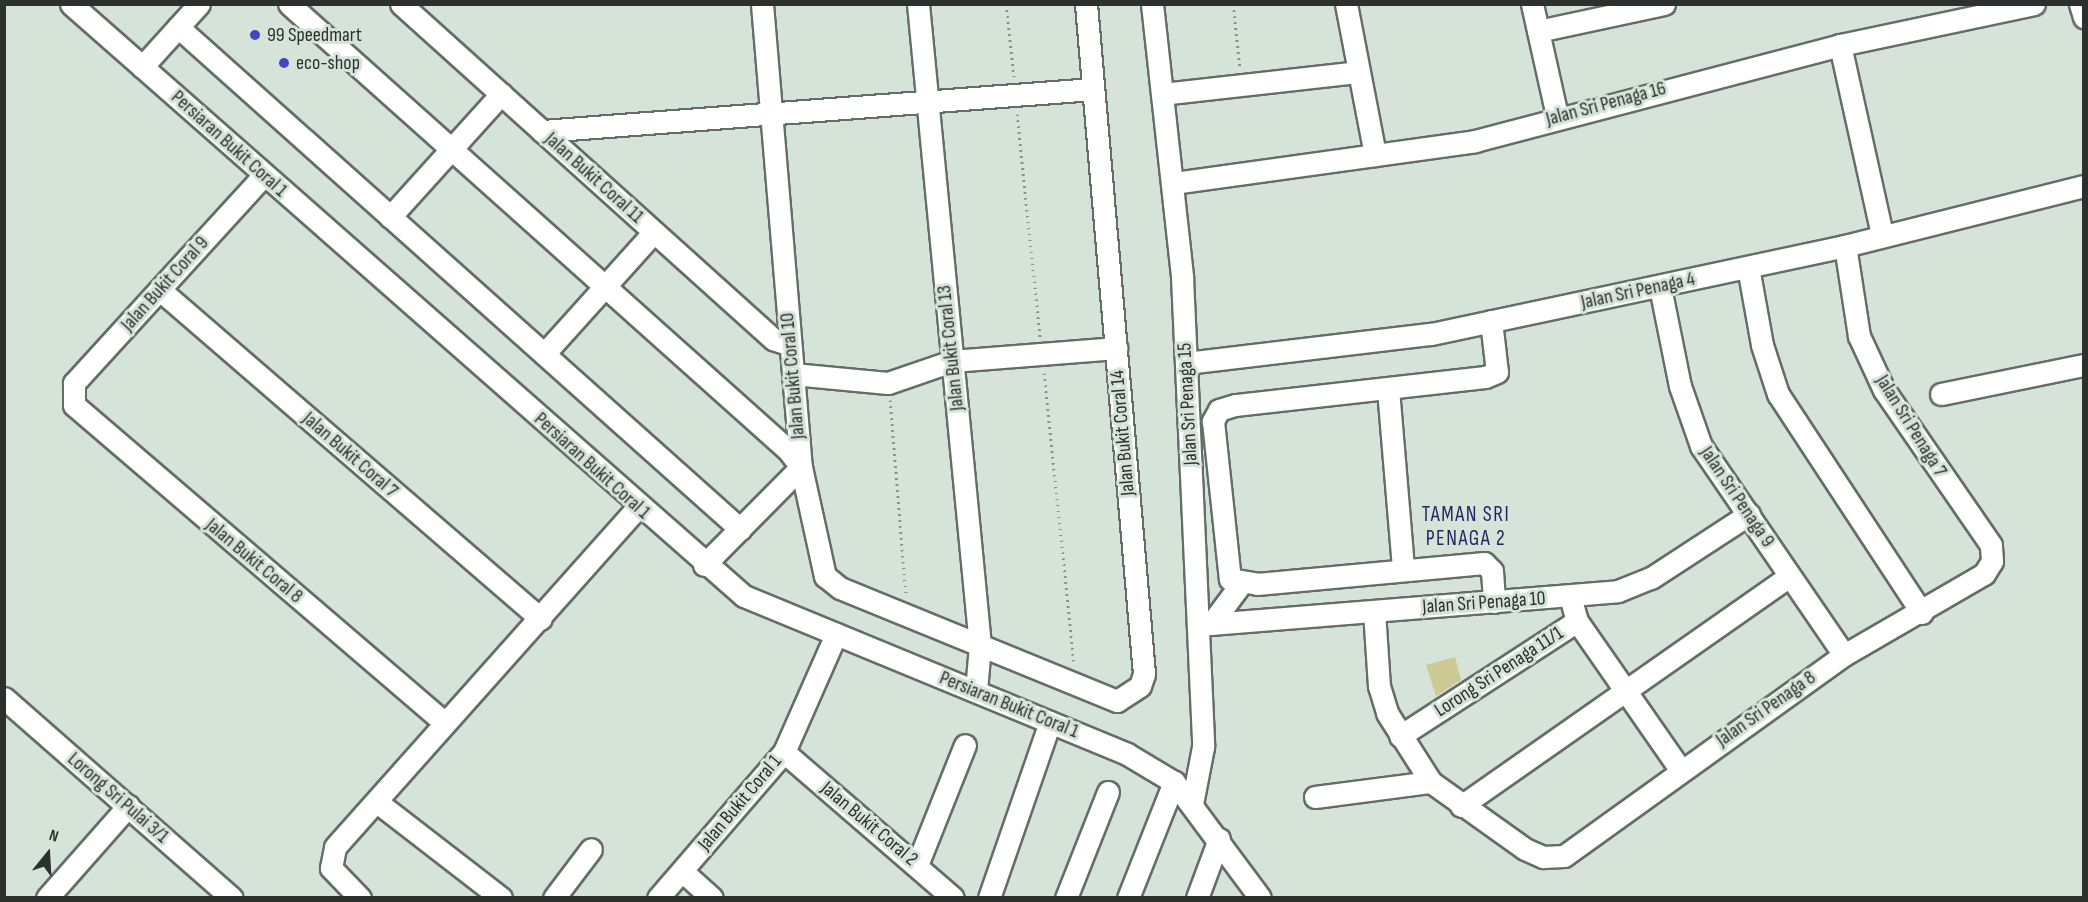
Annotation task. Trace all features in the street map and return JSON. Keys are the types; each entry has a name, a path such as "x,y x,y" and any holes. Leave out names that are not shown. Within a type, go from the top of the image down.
{"street":[{"name":"Persiaran Bukit Coral 1","path":"71,4 638,507 704,565 744,596 1127,754 1174,782 1219,839 1260,897"},
{"path":"142,66 199,4"},
{"path":"289,4 605,286 801,467 704,565"},
{"name":"Jalan Bukit Coral 11","path":"401,4 773,339 790,345"},
{"name":"Jalan Bukit Coral 10","path":"762,4 801,467 825,576 840,588 980,645"},
{"name":"Jalan Bukit Coral 13","path":"918,4 980,645 976,691"},
{"name":"Jalan Bukit Coral 14","path":"980,645 1117,701 1140,686 1144,674 1086,4"},
{"name":"Jalan Sri Penaga 15","path":"1152,4 1174,183 1205,625 1203,747 1192,804"},
{"path":"1346,4 1375,155"},
{"path":"1532,4 1557,116"},
{"path":"1538,32 1664,4"},
{"name":"Jalan Sri Penaga 16","path":"1174,183 1475,141 1557,116 1840,45 2034,4"},
{"path":"2080,4 2084,17"},
{"path":"178,27 740,529"},
{"path":"1840,45 1882,235"},
{"path":"1162,94 1241,82 1358,72"},
{"path":"542,131 772,116 1093,89"},
{"path":"390,217 501,94"},
{"name":"Jalan Bukit Coral 9","path":"71,394 74,383 264,175"},
{"name":"Jalan Sri Penaga 4","path":"1186,363 1491,321 1845,246 2084,186"},
{"path":"544,354 654,232"},
{"name":"Jalan Sri Penaga 7","path":"1845,246 1859,336 1884,390 1991,545 1992,561"},
{"path":"1748,267 1761,345 1778,394 1922,613"},
{"name":"Jalan Sri Penaga 9","path":"1660,287 1680,386 1701,446 1844,655"},
{"name":"Jalan Bukit Coral 7","path":"160,290 541,619"},
{"path":"1491,321 1497,372 1388,389 1219,410 1214,421 1225,565 1230,579 1240,585 1484,563 1492,571 1494,602"},
{"path":"793,374 888,383 952,361 1116,348"},
{"path":"1941,394 2084,365"},
{"path":"1388,389 1403,570"},
{"name":"Jalan Bukit Coral 8","path":"71,394 74,405 101,429 444,722"},
{"path":"360,897 331,868 331,858 444,722 541,619 638,507"},
{"name":"Jalan Sri Penaga 10","path":"1205,625 1570,597 1618,591 1651,578 1749,514"},
{"name":"Jalan Sri Penaga 8","path":"1461,806 1543,857 1564,856 1680,769 1844,655 1922,613 1984,574 1992,561"},
{"path":"1374,611 1379,686 1400,736 1431,782 1461,806 1626,694 1790,576"},
{"path":"1205,625 1240,585"},
{"name":"Lorong Sri Penaga 11/1","path":"1400,736 1577,621 1570,597"},
{"path":"1577,621 1680,769"},
{"name":"Jalan Bukit Coral 1","path":"658,897 784,752 837,634"},
{"name":"Lorong Sri Pulai 3/1","path":"4,698 231,897"},
{"path":"989,897 1050,722"},
{"path":"917,865 965,745"},
{"name":"Jalan Bukit Coral 2","path":"784,752 917,865 942,894"},
{"path":"1128,897 1174,782"},
{"path":"1315,797 1431,782"},
{"path":"1066,897 1108,792"},
{"path":"377,802 501,897"},
{"path":"47,897 128,806"},
{"path":"1197,897 1219,839"},
{"path":"554,897 591,849"},
{"path":"682,871 712,897"}],"path":[{"path":"1233,4 1241,82"},
{"path":"888,383 908,616"}],"shaded area":[{"path":"1455,657 1461,680 1436,696 1426,665"}],"place":[{"name":"99 Speedmart","path":"255,35"},
{"name":"eco-shop","path":"284,63"}],"district":[{"name":"TAMAN SRI PENAGA 2","path":"1466,527"}]}
